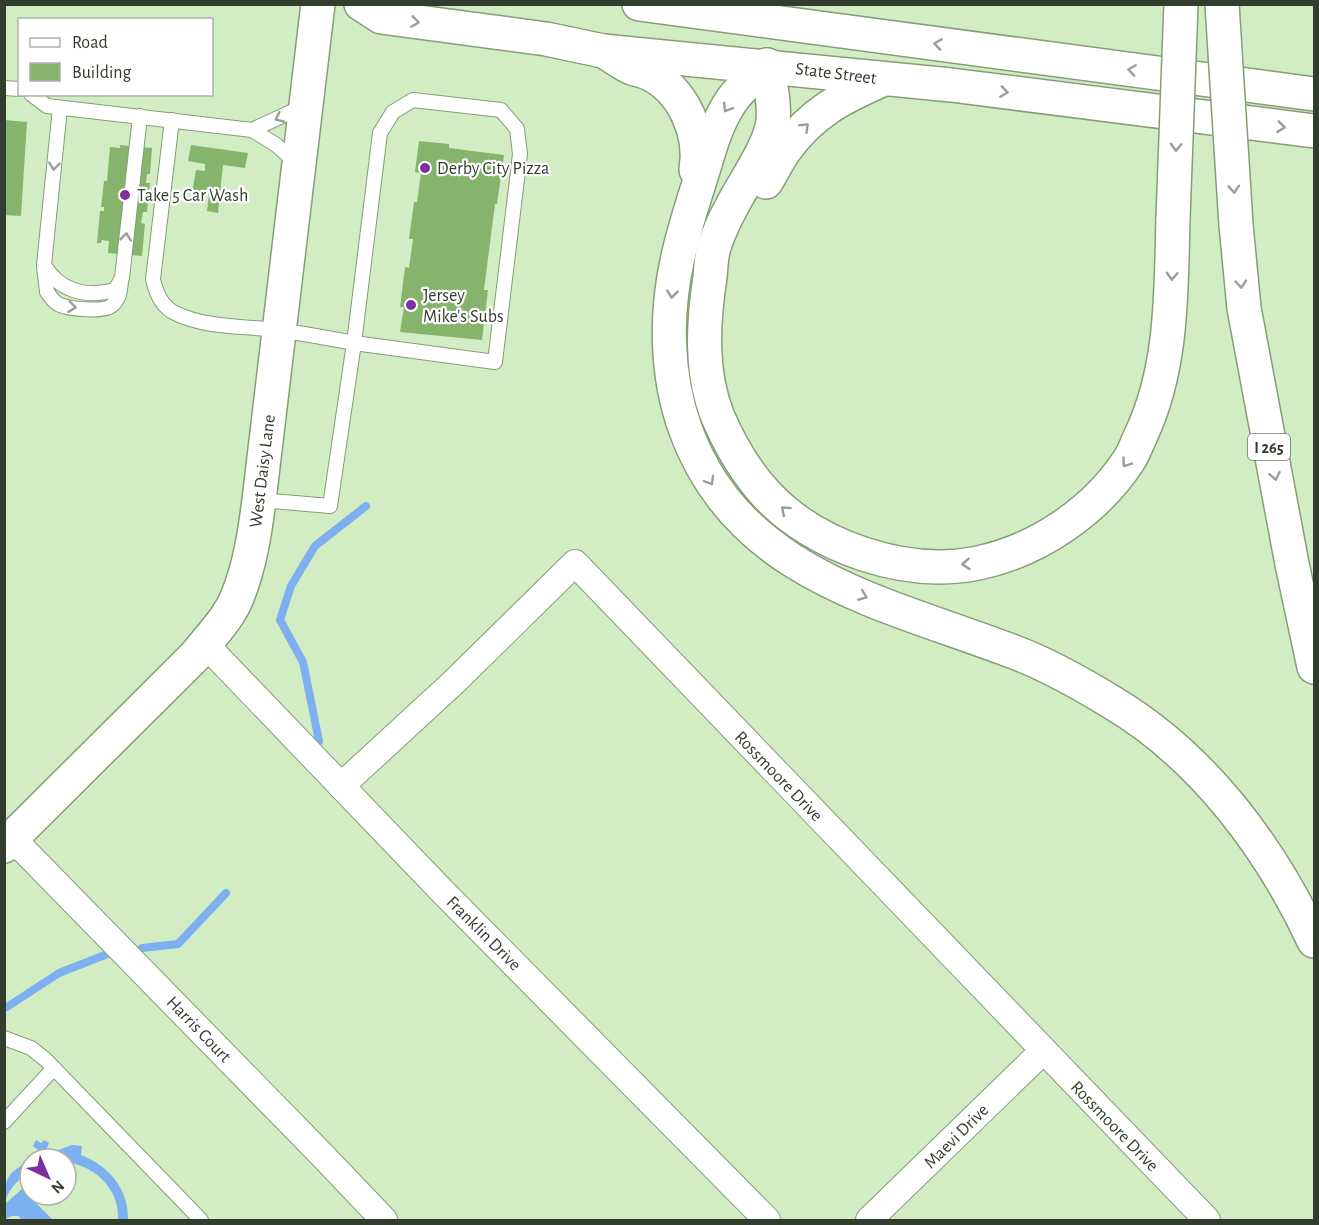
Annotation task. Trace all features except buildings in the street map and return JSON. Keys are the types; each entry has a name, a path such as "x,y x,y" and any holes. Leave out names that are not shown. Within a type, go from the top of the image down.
{"main road":[{"name":"West Daisy Lane","path":"8,842 168,684 204,644 238,596 252,549 260,500 318,4"},
{"name":"State Street","path":"361,4 381,17 546,39 603,51 767,65 951,85 1314,131"},
{"path":"639,4 1314,94"},
{"path":"771,22 767,65 773,122 763,148 714,245 704,326 706,371 717,414 738,458 766,494 802,525 842,546 886,561 931,567 977,563 1021,549 1063,528 1099,496 1129,460 1150,416 1163,365 1171,308 1180,4"},
{"name":"I 265","path":"1222,4 1236,225 1244,308 1292,564 1314,667"},
{"path":"603,51 630,67 650,74 669,89 692,122 698,159 674,273 669,318 670,363 677,406 692,450 715,489 745,524 782,555 823,579 869,599 1018,653 1068,677 1125,711 1163,739 1206,779 1245,825 1281,878 1314,941"},
{"path":"684,228 718,123 734,97 767,65"},
{"path":"709,283 784,151 802,129 842,98 884,79"}],"street":[{"name":"Rossmoore Drive","path":"341,786 454,682 575,563 1207,1221"},
{"name":"Franklin Drive","path":"204,644 767,1221"},
{"name":"Harris Court","path":"8,842 315,1148 384,1221"},
{"name":"Maevi Drive","path":"869,1221 1043,1051"}],"lane":[{"path":"34,96 44,104 60,108 252,130 275,144 299,165"},
{"path":"172,120 153,279 160,299 174,313 195,320 279,330 354,343 495,362 520,154 517,129 501,110 413,100 393,112 380,133 354,343 330,506 260,500"},
{"path":"252,130 306,105"},
{"path":"60,108 44,265 50,277 59,285 76,290 102,293 115,290 122,278 140,116"},
{"path":"4,1038 31,1048 54,1068 201,1221"},
{"path":"4,1122 54,1068"}],"water":[{"path":"36,1140 49,1143 47,1147 33,1146"},
{"path":"82,1146 81,1155 100,1165 115,1180 125,1198 128,1220 118,1220 118,1209 110,1190 104,1181 78,1164 78,1147 66,1147"},
{"path":"17,1168 18,1181 5,1201 7,1180"},
{"path":"18,1193 18,1207 40,1207 53,1220 22,1220 18,1216 5,1219 5,1204"}],"waterway":[{"path":"319,741 303,662 280,620 291,586 315,546 366,506"},
{"path":"142,948 178,944 226,893"},
{"path":"7,1007 59,973 110,953"}],"place":[{"name":"Derby City Pizza","path":"425,168"},
{"name":"Take 5 Car Wash","path":"125,195"},
{"name":"Jersey Mike's Subs","path":"411,305"}]}
